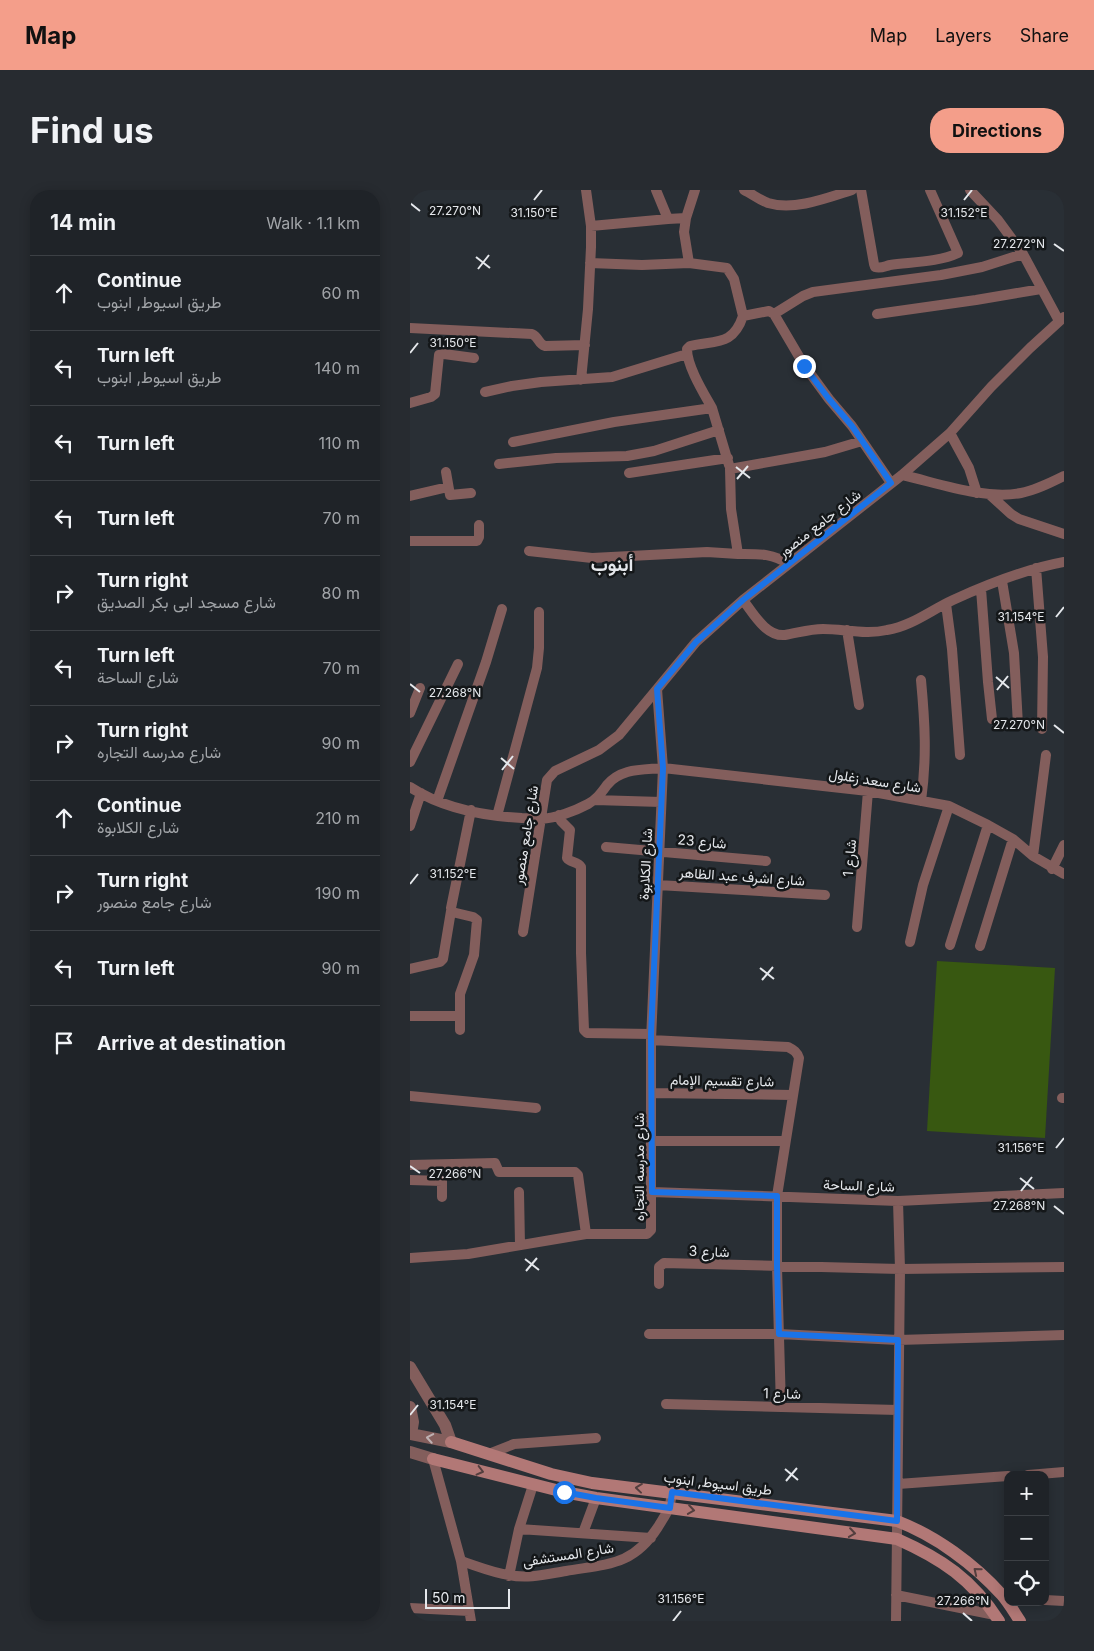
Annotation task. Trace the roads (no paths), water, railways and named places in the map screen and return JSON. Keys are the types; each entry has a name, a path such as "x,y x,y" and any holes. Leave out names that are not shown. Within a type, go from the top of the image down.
{"main road":[{"name":"طريق اسيوط, ابنوب","path":"450,1442 551,1474 592,1483 897,1521 928,1536 956,1554 1004,1595"},
{"path":"433,1459 533,1485 596,1498 897,1539 927,1552 953,1569 976,1590 997,1618"},
{"name":"طريق اسيوط, ابنوب","path":"1011,1606 1020,1621"}],"street":[{"path":"581,380 588,309 591,226 586,190"},
{"path":"656,190 668,219"},
{"path":"689,263 684,237 686,218 696,190"},
{"path":"744,190 767,203 783,205 818,201 852,190"},
{"path":"861,190 875,268 958,253 930,190"},
{"path":"970,190 998,220 1023,254 1041,289 1062,319"},
{"path":"591,226 686,218"},
{"path":"774,314 813,292 941,275 997,263 1023,254"},
{"path":"590,262 642,266 689,263 721,266 727,268 734,279 743,316 738,327 729,338 690,346 687,349 687,354 695,376 712,408 728,458 730,469 730,509 738,554"},
{"path":"877,314 968,302 1041,289"},
{"path":"743,316 769,311 774,314 804,366 862,440 891,483"},
{"name":"شارع جامع منصور","path":"524,932 549,776 554,771 599,750 613,740 696,642 743,600 902,475 950,433 1004,374 1062,319"},
{"path":"410,328 532,334 543,345 585,345"},
{"path":"410,402 431,397 435,394 439,356 444,354 474,358"},
{"path":"485,392 522,384 612,377 687,354"},
{"path":"513,442 614,422 712,408"},
{"path":"499,464 563,457 627,456 654,451 719,430"},
{"path":"950,433 969,468 977,492"},
{"path":"730,469 825,452 862,440"},
{"path":"629,474 728,458"},
{"path":"446,472 449,494 451,496 471,493"},
{"path":"902,475 989,494 1020,493 1035,490 1064,476"},
{"path":"410,496 448,487"},
{"path":"989,494 1019,520 1064,534"},
{"path":"410,541 477,541 479,537 479,524"},
{"path":"529,551 592,558 676,553 771,555 788,564"},
{"path":"743,600 767,629 777,634 784,635 815,629 872,632 911,623 946,604 981,589 1036,568 1064,562"},
{"path":"1036,568 1043,666 1042,729"},
{"path":"1002,581 1014,653 1018,725"},
{"path":"981,589 992,719"},
{"path":"946,604 952,649 960,755"},
{"path":"437,801 486,662 502,610"},
{"path":"497,816 537,668 539,612"},
{"path":"847,630 859,704"},
{"path":"410,762 458,664"},
{"path":"921,680 925,760 921,801"},
{"path":"410,713 420,688"},
{"name":"شارع الكلابوة","path":"651,1037 663,768 657,689"},
{"path":"1033,856 1046,755"},
{"name":"شارع سعد زغلول","path":"595,800 613,779 621,774 630,771 663,768 868,790 949,806 1013,839 1033,856 1064,874"},
{"path":"410,787 437,801 471,810 497,816 541,819 559,815 595,800 662,802"},
{"name":"شارع 1","path":"857,927 868,790"},
{"path":"410,826 420,793"},
{"path":"910,942 923,885 949,806"},
{"path":"410,969 440,962 443,959 471,810"},
{"path":"559,815 561,821 570,830 566,858 580,867 584,1030 588,1033 788,1047 794,1050 798,1058 777,1196 781,1407"},
{"path":"950,945 988,825"},
{"path":"980,946 1013,839"},
{"path":"1052,868 1064,845"},
{"name":"شارع 23","path":"606,847 766,861"},
{"name":"شارع اشرف عبد الظاهر","path":"658,885 825,895"},
{"path":"451,910 454,913 477,920 474,955 460,994 460,1030"},
{"path":"410,1016 460,1016"},
{"name":"شارع مدرسه التجاره","path":"410,1258 468,1254 586,1234 647,1234 652,1227 651,1037"},
{"name":"شارع تقسيم الإمام","path":"651,1093 793,1095"},
{"path":"410,1096 536,1108"},
{"path":"652,1141 785,1141"},
{"path":"410,1166 495,1163 499,1172 574,1172 578,1175 586,1234"},
{"path":"410,1180 442,1181 442,1197"},
{"path":"519,1192 520,1246"},
{"name":"شارع الساحة","path":"652,1192 898,1201 1064,1193"},
{"path":"896,1621 900,1269 898,1201"},
{"name":"شارع 3","path":"659,1284 659,1267 664,1263 777,1266"},
{"path":"777,1266 900,1269 1064,1267"},
{"path":"649,1334 779,1334 898,1340 1064,1335"},
{"path":"410,1367 445,1425 450,1442"},
{"name":"شارع 1","path":"666,1404 898,1410"},
{"path":"410,1406 413,1422 410,1434"},
{"name":"طريق اسيوط, ابنوب","path":"410,1434 450,1442"},
{"path":"489,1454 514,1444 596,1438"},
{"path":"410,1452 433,1459 461,1561 470,1616 410,1608"},
{"path":"1049,1473 1064,1472"},
{"path":"898,1484 1004,1476"},
{"path":"509,1576 519,1529 533,1485"},
{"name":"شارع المستشفى","path":"461,1561 509,1576 531,1576 611,1564 627,1559 640,1550 651,1538 670,1508 672,1492"},
{"path":"583,1533 596,1498"},
{"path":"519,1529 651,1538"},
{"path":"896,1595 997,1618"},
{"path":"1049,1600 1064,1601"}],"district":[{"name":"أبنوب","path":"612,564"}]}
